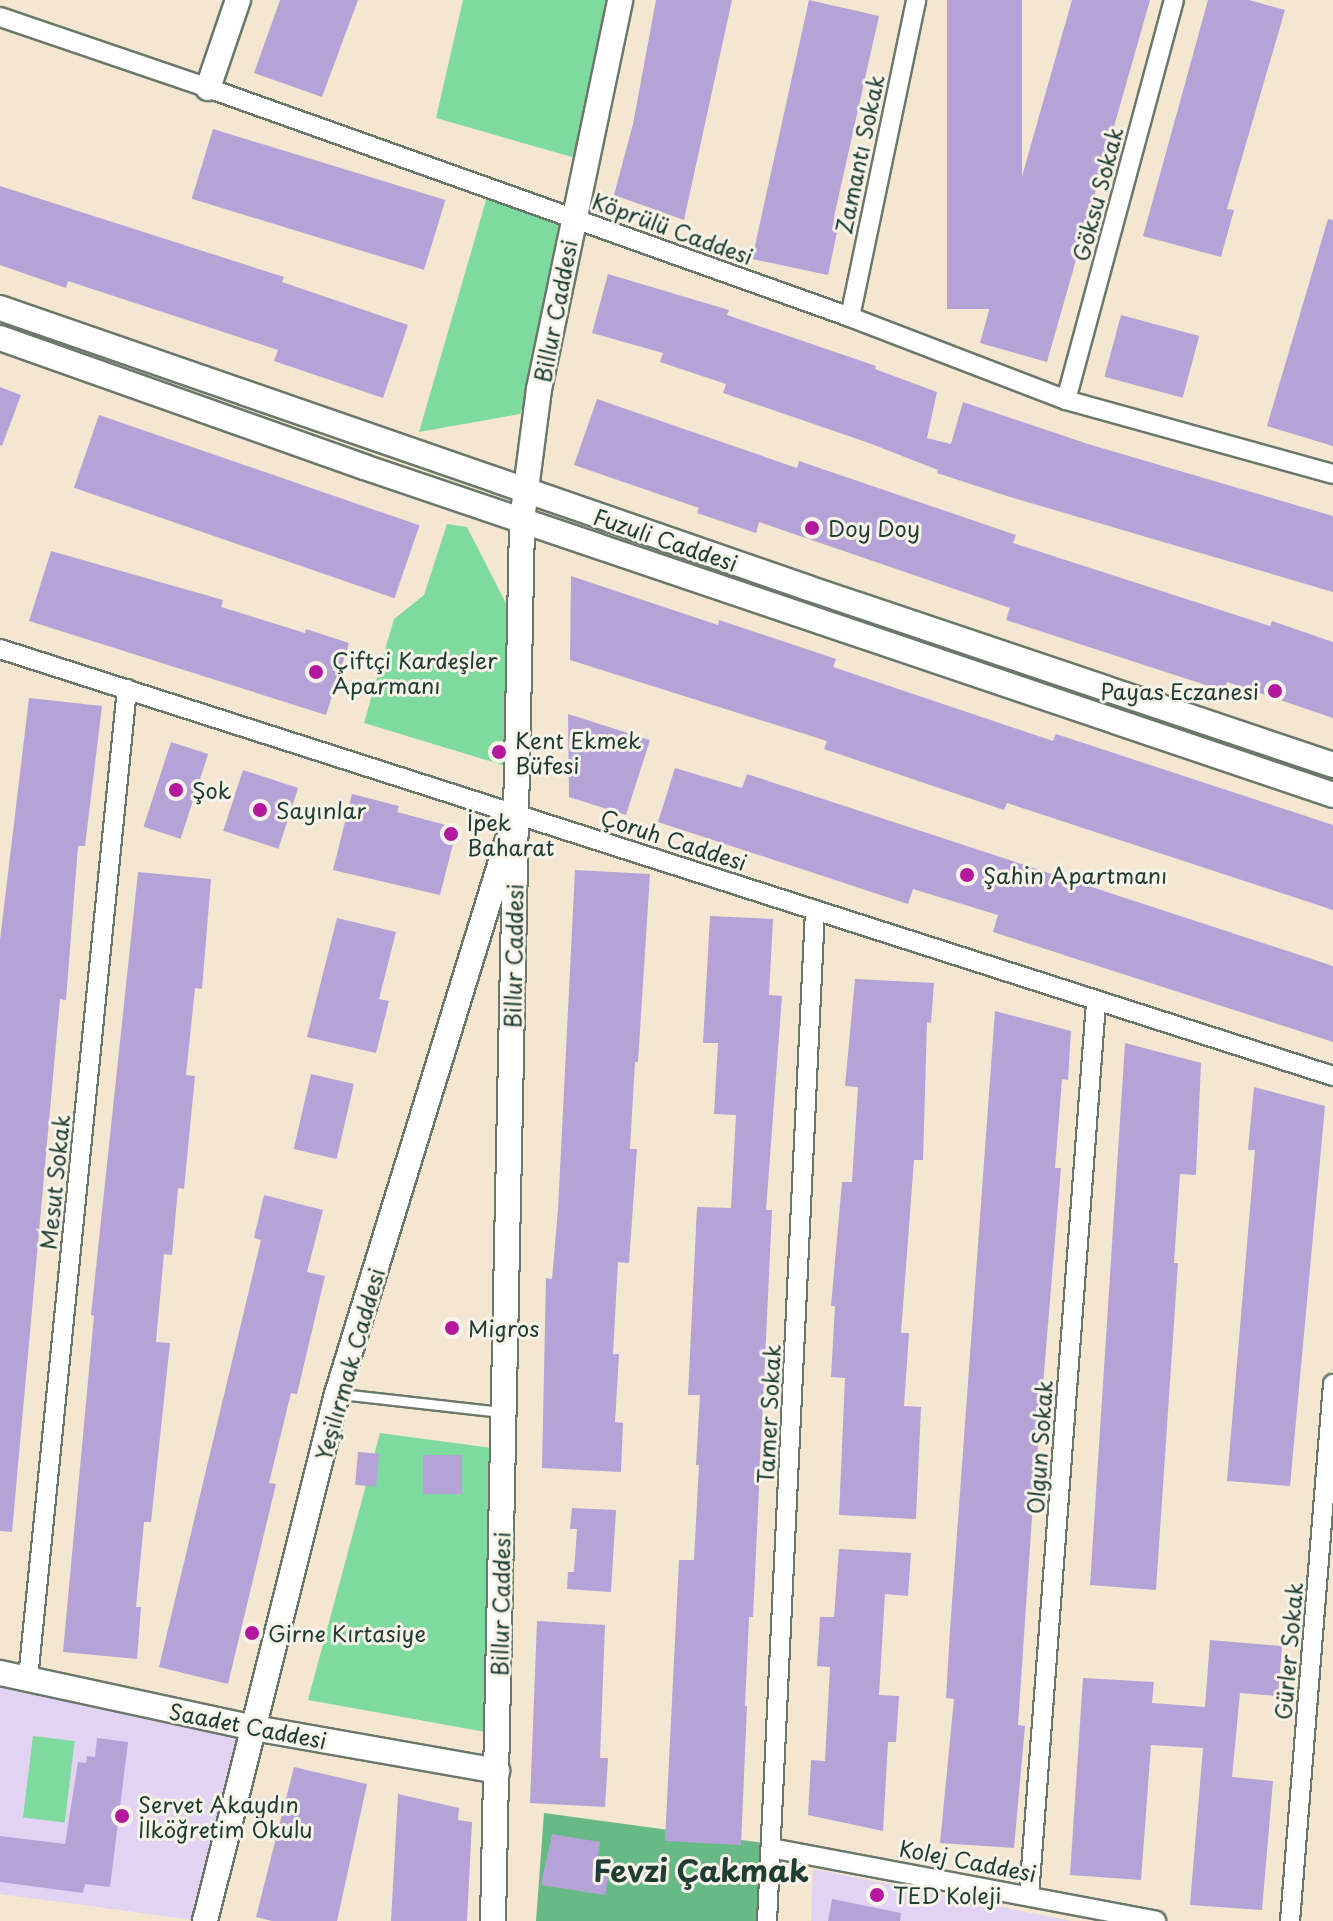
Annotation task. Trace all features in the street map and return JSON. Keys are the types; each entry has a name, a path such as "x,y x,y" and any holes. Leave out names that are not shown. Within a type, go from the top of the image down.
{"street":[{"path":"208,88 238,0"},
{"name":"Billur Caddesi","path":"493,1921 522,520 539,389 620,0"},
{"name":"Zamantı Sokak","path":"850,317 916,0"},
{"name":"Göksu Sokak","path":"1066,400 1174,0"},
{"name":"Köprülü Caddesi","path":"0,17 850,317 1066,400 1333,474"},
{"name":"Fuzuli Caddesi","path":"0,308 526,491 1333,765"},
{"name":"Fuzuli Caddesi","path":"0,338 522,520 1333,795"},
{"name":"Çoruh Caddesi","path":"0,649 1333,1076"},
{"name":"Mesut Sokak","path":"28,1679 127,689"},
{"name":"Yeşilırmak Caddesi","path":"205,1921 337,1394 516,813"},
{"name":"Tamer Sokak","path":"767,1921 815,910"},
{"name":"Olgun Sokak","path":"1029,1896 1096,1002"},
{"name":"Gürler Sokak","path":"1290,1921 1333,1384"},
{"name":"Saadet Caddesi","path":"0,1673 254,1728 497,1771"},
{"name":"Kolej Caddesi","path":"771,1848 1156,1921"}],"lane":[{"path":"337,1394 504,1412"}],"shaded area":[{"name":"Servet Akaydın İlköğretim Okulu","path":"0,1674 249,1737 202,1921 0,1894"},
{"name":"TED Koleji","path":"813,1869 1071,1921 811,1921"}],"green space":[{"path":"463,0 620,0 586,161 436,118"},
{"path":"487,197 570,223 537,374 520,414 419,432"},
{"path":"447,524 467,527 519,629 506,766 364,723 394,619 424,595"},
{"path":"380,1433 507,1450 497,1734 308,1700"},
{"path":"33,1736 75,1741 65,1823 23,1817"},
{"path":"544,1813 771,1844 766,1921 536,1921"}],"building":[{"path":"280,0 358,0 322,97 254,73"},
{"path":"656,0 732,0 684,220 614,195 633,124"},
{"path":"809,0 879,16 834,217 840,218 828,275 752,259"},
{"path":"947,0 1022,0 1022,309 947,309"},
{"path":"1072,0 1150,0 1047,362 980,343 1002,263 998,261"},
{"path":"1208,0 1249,0 1285,10 1227,209 1234,210 1221,257 1143,236"},
{"path":"213,129 445,200 424,270 192,199"},
{"path":"0,186 284,277 282,282 408,325 383,398 274,361 278,350 68,281 66,288 0,265"},
{"path":"1328,219 1333,220 1333,446 1267,426"},
{"path":"608,274 729,310 727,315 876,366 875,369 937,392 927,438 951,444 963,402 1088,444 1333,516 1333,592 1007,496 937,473 938,470 869,443 723,393 726,384 660,362 663,353 592,333"},
{"path":"1121,315 1199,336 1183,398 1104,377"},
{"path":"0,387 21,395 2,446 0,445"},
{"path":"597,399 797,468 799,461 1016,535 1013,543 1270,626 1272,621 1333,642 1333,718 1227,682 1224,691 1006,620 1010,608 759,522 756,533 697,513 699,508 574,465"},
{"path":"99,415 420,525 394,598 74,488"},
{"path":"51,551 223,600 221,607 349,643 326,715 29,621"},
{"path":"571,576 718,625 719,620 836,659 833,667 1053,741 1056,734 1333,825 1333,910 1007,803 1004,810 824,749 827,741 570,660"},
{"path":"29,698 102,706 85,846 78,846 66,1000 60,999 12,1532 0,1531 0,940"},
{"path":"568,714 650,740 626,815 569,797"},
{"path":"171,742 208,754 181,839 143,827"},
{"path":"675,768 742,788 747,774 1333,966 1333,1042 993,932 998,915 913,889 908,904 658,822"},
{"path":"243,770 298,788 278,849 223,831"},
{"path":"352,794 399,806 397,812 457,828 440,895 333,870"},
{"path":"575,870 650,874 630,1149 637,1149 629,1263 618,1262 613,1354 619,1354 615,1422 623,1423 621,1472 542,1468 546,1278 552,1279 558,1210"},
{"path":"138,872 211,879 202,989 195,988 186,1075 195,1076 184,1189 178,1188 172,1255 164,1254 156,1342 170,1343 151,1522 144,1522 136,1607 141,1607 137,1659 63,1652 94,1316 91,1315"},
{"path":"710,916 773,919 769,995 782,996 766,1210 772,1210 753,1617 749,1617 741,1845 665,1841 679,1560 694,1560 699,1465 696,1465 700,1395 688,1395 697,1207 731,1208 736,1115 714,1114 718,1043 703,1043"},
{"path":"337,918 396,932 379,999 389,1001 376,1053 307,1037"},
{"path":"855,979 934,983 931,1023 927,1022 923,1160 914,1160 901,1333 909,1333 904,1406 921,1407 916,1519 839,1515 845,1378 831,1377 835,1306 831,1306 842,1182 852,1182 858,1087 845,1086"},
{"path":"995,1011 1071,1031 1068,1080 1062,1079 1055,1168 1061,1168 1032,1517 1018,1725 1025,1726 1014,1848 940,1843 954,1699 946,1698 950,1630"},
{"path":"1125,1043 1201,1063 1196,1175 1180,1174 1174,1263 1178,1263 1156,1590 1090,1585"},
{"path":"311,1074 354,1084 337,1159 294,1149"},
{"path":"1254,1087 1325,1106 1290,1486 1227,1481 1255,1150 1248,1150"},
{"path":"264,1195 323,1210 307,1272 325,1276 297,1394 291,1393 269,1483 276,1484 228,1684 159,1667 261,1240 254,1238"},
{"path":"358,1452 379,1454 376,1487 355,1485"},
{"path":"423,1455 462,1455 462,1494 423,1494"},
{"path":"572,1508 616,1510 611,1592 567,1589 568,1572 574,1572 577,1529 570,1529"},
{"path":"839,1549 911,1553 908,1596 885,1594 879,1695 899,1696 896,1742 888,1742 883,1831 808,1815 811,1760 825,1761 830,1667 817,1666 820,1617 834,1617"},
{"path":"537,1621 605,1625 600,1758 608,1758 605,1807 530,1803"},
{"path":"1210,1640 1282,1646 1278,1696 1240,1693 1232,1777 1273,1781 1262,1910 1190,1905 1203,1748 1151,1745 1141,1880 1070,1875 1083,1678 1154,1682 1152,1703 1205,1707"},
{"path":"97,1738 128,1742 110,1887 85,1884 83,1893 0,1882 0,1836 65,1844 78,1762 86,1763 87,1756 95,1757"},
{"path":"294,1767 367,1784 337,1921 272,1921 256,1917"},
{"path":"398,1794 459,1808 458,1820 472,1822 467,1921 391,1921"},
{"path":"552,1834 600,1842 597,1860 611,1862 605,1895 541,1885"},
{"path":"832,1899 901,1913 900,1921 828,1921"}],"place":[{"name":"Doy Doy","path":"812,528"},
{"name":"Çiftçi Kardeşler Aparmanı","path":"316,672"},
{"name":"Payas Eczanesi","path":"1275,691"},
{"name":"Kent Ekmek Büfesi","path":"499,752"},
{"name":"Şok","path":"176,790"},
{"name":"Sayınlar","path":"260,810"},
{"name":"İpek Baharat","path":"451,834"},
{"name":"Şahin Apartmanı","path":"967,875"},
{"name":"Migros","path":"452,1328"},
{"name":"Girne Kırtasiye","path":"252,1633"},
{"name":"Servet Akaydın İlköğretim Okulu","path":"122,1816"},
{"name":"TED Koleji","path":"877,1895"}],"district":[{"name":"Fevzi Çakmak","path":"701,1870"}]}
